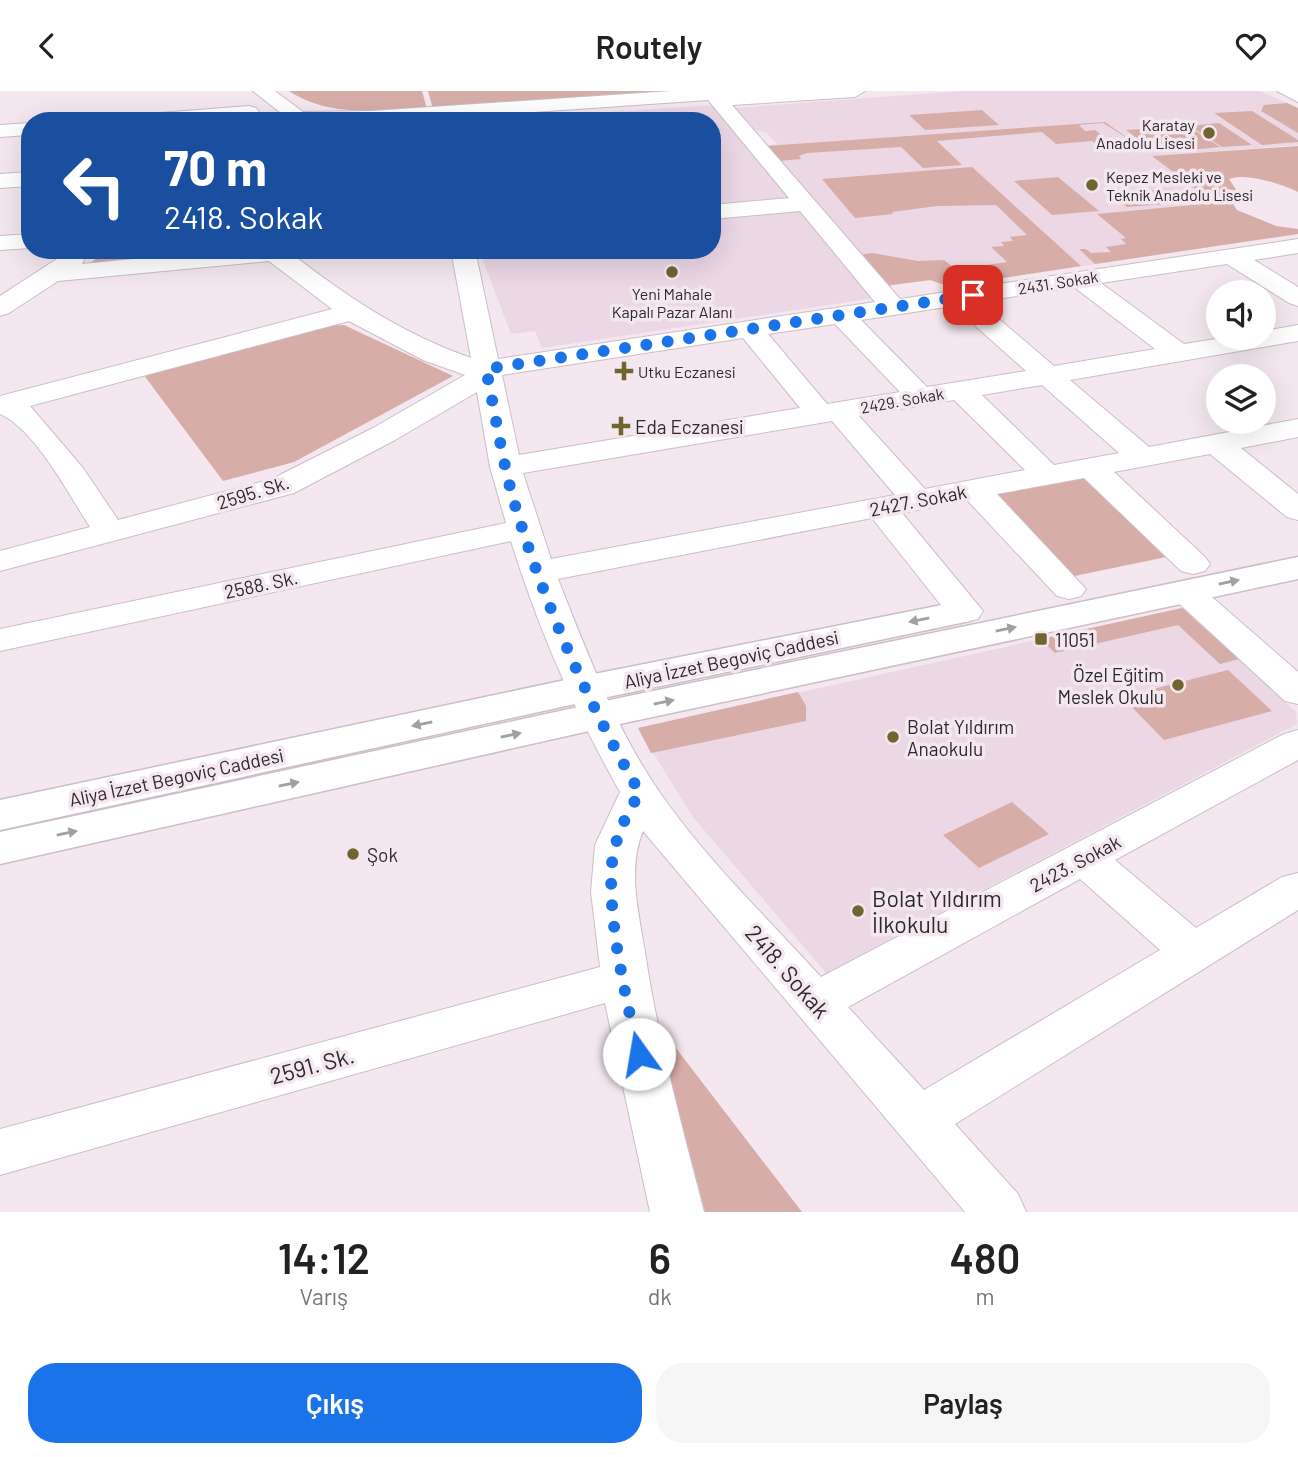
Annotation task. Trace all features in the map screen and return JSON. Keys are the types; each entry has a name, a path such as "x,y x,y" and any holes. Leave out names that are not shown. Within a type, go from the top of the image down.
{"main road":[{"name":"Aliya İzzet Begoviç Caddesi","path":"0,848 965,611 1069,589 1189,578 1298,542"},
{"path":"591,702 1189,578 1298,568"},
{"name":"Aliya İzzet Begoviç Caddesi","path":"0,815 591,702"}],"street":[{"path":"248,112 257,91"},
{"path":"263,91 294,112"},
{"path":"532,112 758,91"},
{"path":"466,112 855,91"},
{"path":"1287,91 1298,96"},
{"path":"716,97 893,307"},
{"path":"0,131 21,129"},
{"path":"0,181 21,180"},
{"path":"721,211 804,204"},
{"path":"0,243 21,242"},
{"name":"2431. Sokak","path":"487,372 749,329 1298,246"},
{"path":"1231,256 1298,298"},
{"path":"4,282 53,262 127,259"},
{"path":"282,259 352,311 433,354 487,372"},
{"name":"2418. Sokak","path":"465,259 505,467 523,529 591,702 640,793 691,862 999,1212"},
{"path":"0,308 53,262"},
{"path":"1079,279 1178,353"},
{"path":"958,297 1142,457"},
{"path":"2,405 352,311"},
{"path":"841,315 921,397"},
{"path":"749,329 917,500"},
{"name":"2429. Sokak","path":"505,467 1298,333"},
{"name":"2595. Sk.","path":"0,561 283,485 384,434 487,372"},
{"path":"960,390 1047,475"},
{"path":"2,405 25,414 72,475 110,533"},
{"name":"2427. Sokak","path":"538,572 1298,428"},
{"path":"1216,443 1298,510"},
{"path":"1090,467 1189,578 1298,692"},
{"path":"974,489 1069,589"},
{"path":"880,507 965,611"},
{"name":"2588. Sk.","path":"0,640 523,529"},
{"name":"2423. Sokak","path":"815,1002 1298,743"},
{"path":"640,793 620,830 612,861 613,892 623,979 677,1212"},
{"path":"1084,858 1194,953"},
{"path":"918,1120 1298,889"},
{"name":"2591. Sk.","path":"0,1151 623,979"}],"shaded area":[{"path":"289,91 422,91 427,109 338,109 305,100"},
{"path":"428,91 697,91 433,109"},
{"path":"964,91 1260,91 1298,108 1298,145 1153,156 1264,239 948,286 930,280 885,286 766,146 777,144 767,133 751,129 733,108"},
{"path":"1287,103 1298,108 1298,133 1261,111 1264,105"},
{"path":"714,105 720,112 609,112"},
{"path":"982,110 999,125 925,130 909,115"},
{"path":"1252,111 1298,142 1262,145 1214,113"},
{"path":"721,114 790,200 721,206"},
{"path":"1105,122 1135,143 1103,123 1079,125 1085,131 1095,130 1115,145 1099,146 1092,141 1056,144 1042,132 937,141 962,165 923,168 901,147 807,153 799,156 801,159 778,161 766,146"},
{"path":"1219,123 1252,145 1222,147 1190,126"},
{"path":"1188,126 1220,147 1189,150 1158,128"},
{"path":"1156,128 1187,150 1156,152 1126,130"},
{"path":"1298,146 1298,192 1254,178 1229,179 1237,191 1233,204 1237,210 1276,226 1298,229 1298,234 1095,264 1079,249 1086,249 1091,253 1111,252 1106,247 1126,244 1121,239 1126,238 1097,214 1214,203 1152,156"},
{"path":"972,167 1081,266 1003,278 987,265 1007,262 991,247 1004,246 1001,242 1013,241 1010,237 1027,235 996,205 937,206 855,218 822,179"},
{"path":"1058,177 1099,211 1052,215 1014,181"},
{"path":"1169,189 1187,202 1127,207 1111,194"},
{"name":"Yeni Mahale Kapalı Pazar Alanı","path":"797,208 875,298 542,348 535,331 511,334 482,259 721,259 721,215"},
{"path":"872,253 918,261 944,260 957,270 970,268 985,281 948,286 930,280 885,286 859,255"},
{"path":"96,259 140,259 90,263"},
{"path":"344,325 453,376 294,462 223,481 143,374 318,326"},
{"path":"1086,471 1176,555 1065,578 982,491"},
{"path":"1182,608 1296,712 1297,724 826,973 692,816 638,728"},
{"path":"1182,608 1239,659 1220,664 1178,625 1055,653 1041,639"},
{"path":"1228,670 1272,711 1164,740 1122,697"},
{"path":"798,692 806,706 806,721 651,753 638,728"},
{"path":"1012,802 1049,834 979,868 943,835"},
{"path":"655,1021 802,1212 705,1212"}],"place":[{"name":"Karatay Anadolu Lisesi","path":"1209,133"},
{"name":"Kepez Mesleki ve Teknik Anadolu Lisesi","path":"1092,185"},
{"name":"Yeni Mahale Kapalı Pazar Alanı","path":"672,272"},
{"name":"Utku Eczanesi","path":"624,371"},
{"name":"Eda Eczanesi","path":"621,426"},
{"name":"11051","path":"1041,639"},
{"name":"Özel Eğitim Meslek Okulu","path":"1178,685"},
{"name":"Bolat Yıldırım Anaokulu","path":"893,737"},
{"name":"Şok","path":"353,854"},
{"name":"Bolat Yıldırım İlkokulu","path":"858,911"}],"route":[{"path":"639,1054 623,979 612,861 620,830 640,793 584,689 538,572 509,482 486,369 973,295"}]}
